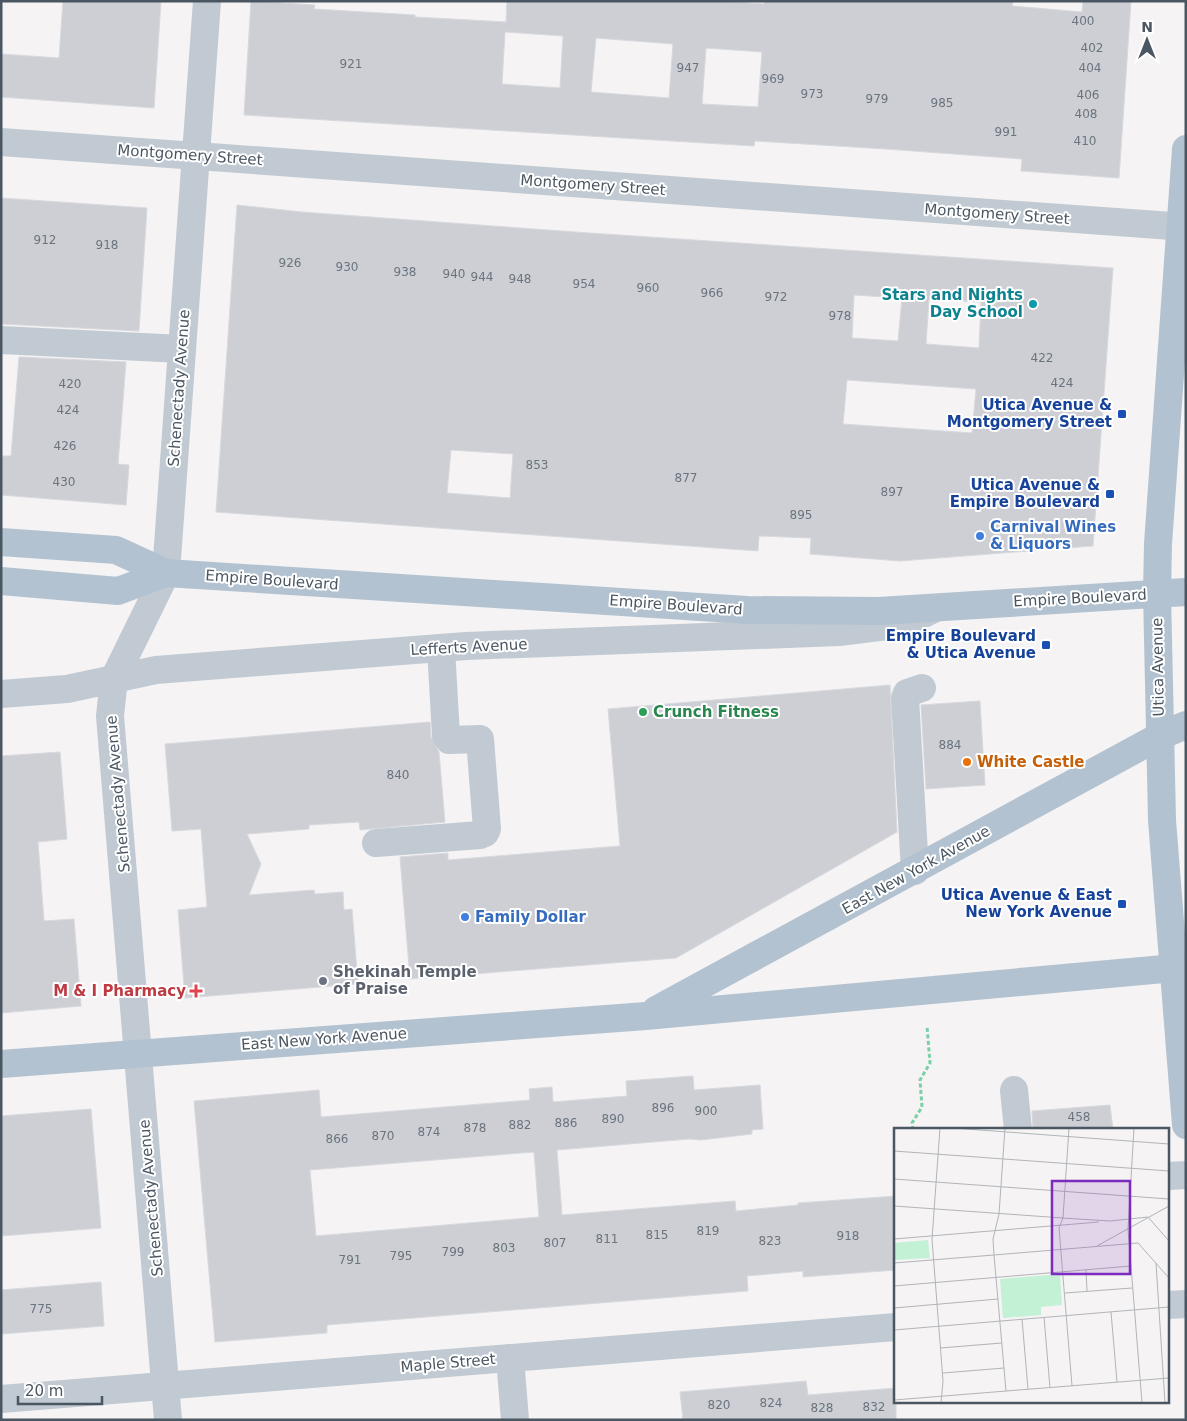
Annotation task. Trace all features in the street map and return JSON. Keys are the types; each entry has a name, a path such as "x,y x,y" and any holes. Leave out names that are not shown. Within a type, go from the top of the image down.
{"main road":[{"name":"Utica Avenue","path":"1186,149 1183,227 1158,544 1157,593 1162,820 1180,967 1186,1125"},
{"name":"Empire Boulevard","path":"1,542 116,550 166,572 747,610 878,611 1186,592"},
{"name":"Empire Boulevard","path":"1,581 118,591 166,572"},
{"name":"East New York Avenue","path":"646,1016 1160,736 1186,725"},
{"name":"East New York Avenue","path":"1,1064 646,1016 1180,967"}],"street":[{"name":"Schenectady Avenue","path":"168,1420 110,716 114,678 166,572 207,1"},
{"name":"Montgomery Street","path":"1,142 1183,227"},
{"path":"1,340 182,359"},
{"path":"1,356 182,359"},
{"name":"Lefferts Avenue","path":"1,694 67,689 156,670 441,648 839,632 903,624 936,608"},
{"path":"376,844 480,835 485,833 487,828 480,739 449,740 446,736 441,648"},
{"path":"915,871 904,698 907,693 922,688"},
{"path":"1014,1090 1018,1128"},
{"path":"1170,1176 1186,1175"},
{"path":"1170,1305 1186,1304"},
{"name":"Maple Street","path":"1,1399 894,1327"},
{"path":"510,1358 515,1420"}],"path":[{"path":"913,1128 912,1123 922,1107 920,1080 930,1063 927,1026"}],"building":[{"path":"63,1 161,1 154,108 1,97 1,54 59,58"},
{"path":"251,1 315,5 314,9 506,22 507,1 721,1 764,4 765,1 1013,1 1012,6 1082,12 1083,1 1131,1 1119,178 1021,171 1022,159 886,149 755,141 754,146 244,115","holes":["505,32 563,36 560,88 502,84","596,38 673,44 669,98 591,92","706,48 762,52 758,107 702,104"]},
{"path":"1,198 147,208 139,331 1,324"},
{"path":"237,205 302,212 575,232 1113,268 1093,546 900,561 810,554 811,538 759,536 758,551 216,512","holes":["854,295 902,298 898,341 852,338","929,299 981,302 979,348 926,344","847,380 976,389 972,433 843,424","451,450 513,454 510,498 447,493"]},
{"path":"19,357 126,362 118,464 129,465 126,505 1,495 1,456 11,456"},
{"path":"890,685 897,832 676,958 410,979 400,857 448,853 448,860 620,846 608,709"},
{"path":"980,701 985,785 926,789 921,705"},
{"path":"430,722 431,737 439,752 445,822 360,830 359,822 309,825 309,829 247,834 261,864 249,895 314,890 315,894 343,892 344,910 352,909 358,984 185,998 178,910 207,907 201,829 172,831 165,744"},
{"path":"60,752 67,839 38,842 44,921 74,919 81,1006 1,1013 1,756"},
{"path":"693,1076 694,1090 760,1085 763,1129 752,1130 752,1134 701,1140 689,1139 557,1150 562,1215 735,1201 736,1211 798,1205 798,1203 894,1196 894,1270 803,1277 803,1271 747,1276 748,1291 327,1325 327,1333 215,1342 194,1101 319,1090 321,1117 530,1100 529,1089 552,1087 553,1102 627,1096 626,1081","holes":["534,1152 539,1217 316,1236 310,1170"]},
{"path":"1110,1105 1113,1128 1033,1128 1032,1111"},
{"path":"91,1109 101,1228 1,1236 1,1116"},
{"path":"101,1282 104,1326 1,1334 1,1290"},
{"path":"806,1381 808,1395 894,1388 896,1420 683,1420 680,1392"}],"place":[{"name":"Stars and Nights Day School","path":"1033,304"},
{"name":"Utica Avenue & Montgomery Street","path":"1122,414"},
{"name":"Utica Avenue & Empire Boulevard","path":"1110,494"},
{"name":"Carnival Wines & Liquors","path":"980,536"},
{"name":"Empire Boulevard & Utica Avenue","path":"1046,645"},
{"name":"Crunch Fitness","path":"643,712"},
{"name":"White Castle","path":"967,762"},
{"name":"Utica Avenue & East New York Avenue","path":"1122,904"},
{"name":"Family Dollar","path":"465,917"},
{"name":"Shekinah Temple of Praise","path":"323,981"},
{"name":"M & I Pharmacy","path":"196,991"}]}
